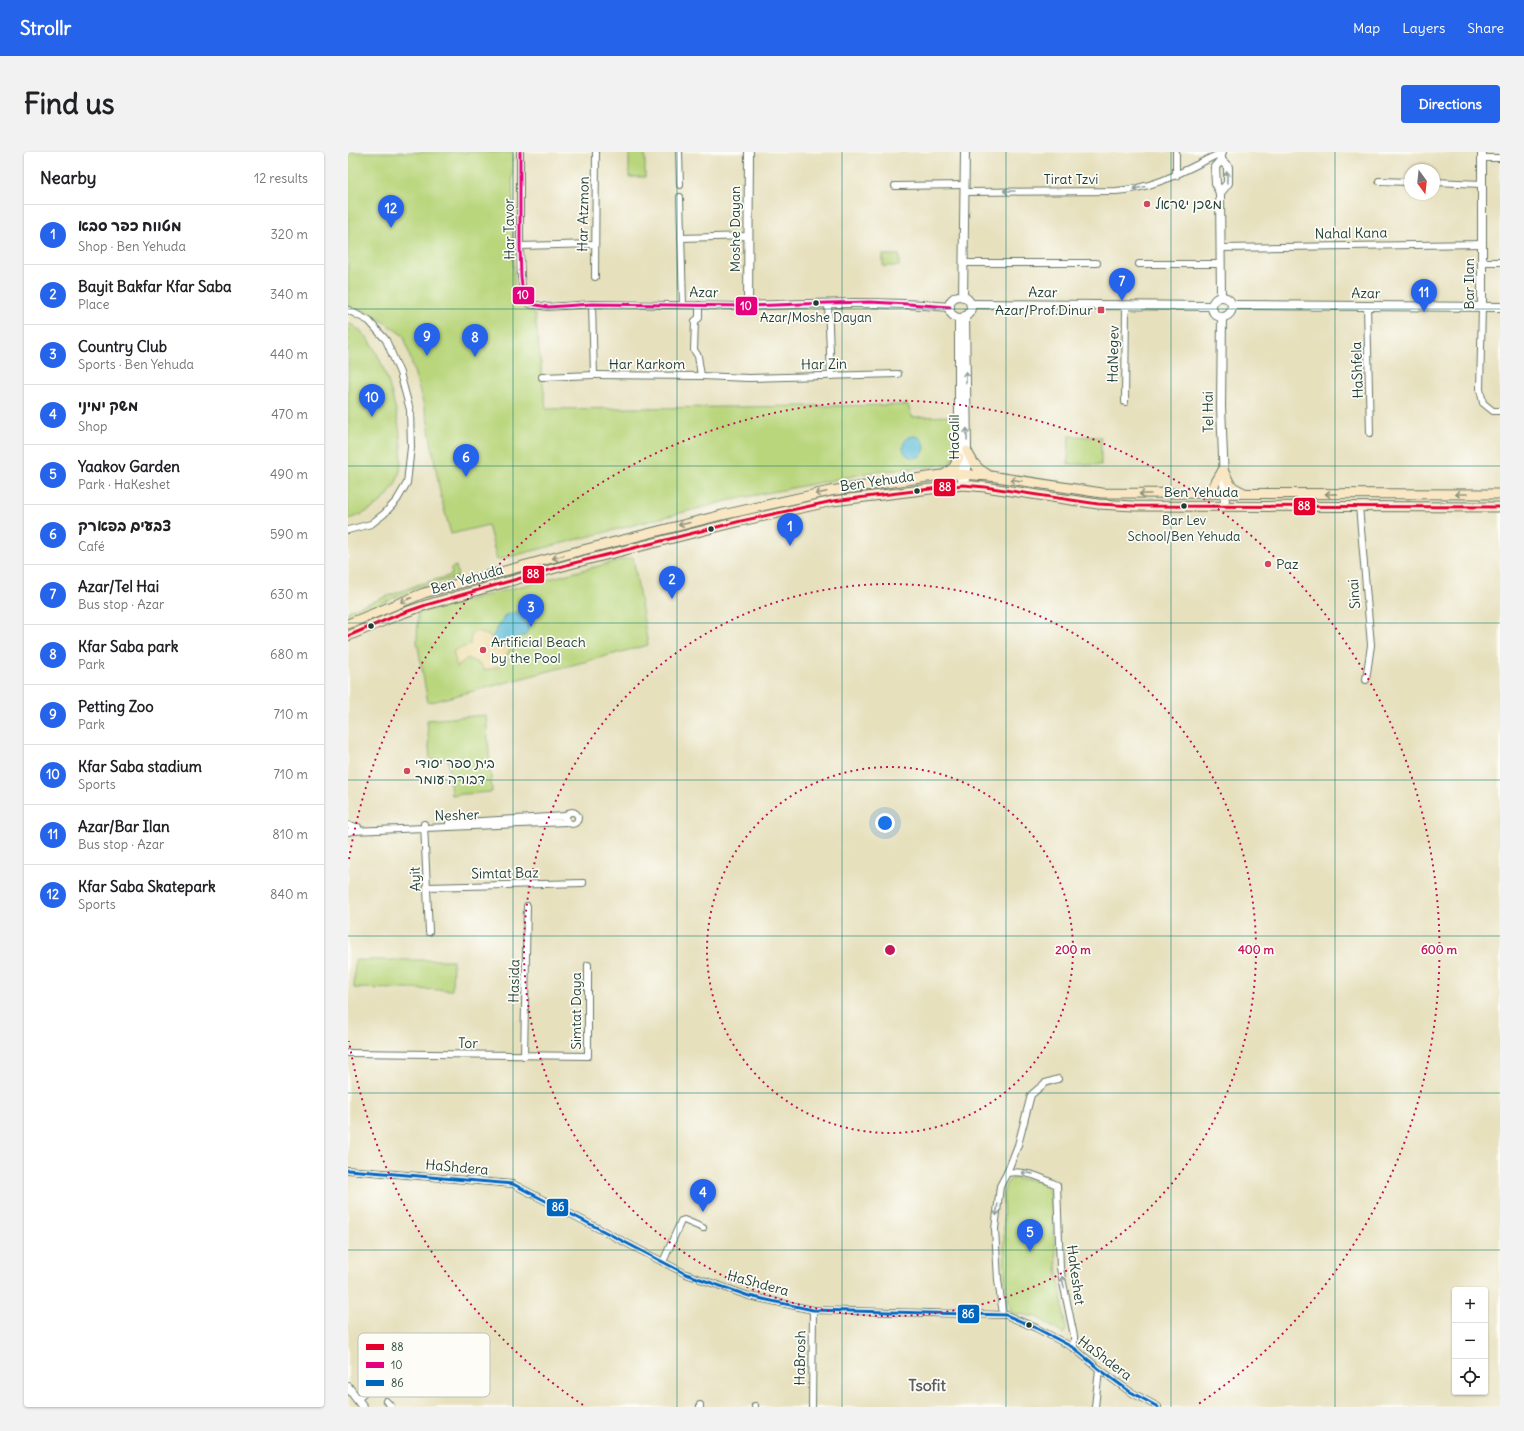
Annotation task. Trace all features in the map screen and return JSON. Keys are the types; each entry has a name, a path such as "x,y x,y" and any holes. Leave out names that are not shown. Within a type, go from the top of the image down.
{"main road":[{"path":"967,451 971,460 979,470 990,476"},
{"path":"942,475 954,467 959,457"},
{"path":"1223,470 1231,486 1248,494"},
{"path":"1203,494 1213,486 1223,470"},
{"name":"Ben Yehuda","path":"348,624 424,593 574,552 733,512 830,491 942,475 963,474 990,476 1102,493 1500,494"},
{"name":"Ben Yehuda","path":"348,636 400,614 426,605 570,564 748,519 833,501 963,485 985,486 1098,504 1134,506 1500,506"}],"street":[{"name":"Har Tavor","path":"520,152 520,246 523,295 530,304"},
{"name":"Har Atzmon","path":"595,277 596,152"},
{"path":"679,152 680,185"},
{"name":"Moshe Dayan","path":"748,306 749,152"},
{"path":"963,297 965,152"},
{"path":"1176,152 1176,176"},
{"path":"1221,296 1220,193 1216,184 1216,167 1222,154"},
{"path":"1220,193 1228,183 1228,167 1222,154"},
{"name":"Tirat Tzvi","path":"895,186 1121,191 1145,187 1176,176 1222,154"},
{"path":"1482,155 1500,158"},
{"name":"Bar Ilan","path":"1482,155 1482,307 1480,389 1483,402 1493,411 1500,411"},
{"path":"1379,181 1404,182"},
{"path":"1440,182 1482,184"},
{"path":"680,197 682,304"},
{"path":"681,238 748,236"},
{"path":"520,246 595,244"},
{"name":"Nahal Kana","path":"1220,248 1482,244"},
{"path":"1482,262 1500,262"},
{"path":"964,263 1097,263"},
{"path":"1139,264 1220,264"},
{"path":"1221,296 1229,300 1233,305 1229,314 1222,317 1213,313 1212,306 1214,300 1221,296"},
{"path":"963,297 966,298 970,304 969,313 962,317 951,313 950,307 954,299 963,297"},
{"path":"828,302 831,376"},
{"name":"Azar","path":"530,304 548,307 592,304 748,306 828,302 908,304 950,307"},
{"name":"Har Karkom","path":"592,304 594,375"},
{"name":"Azar","path":"970,304 1212,306"},
{"path":"699,305 699,318 695,321 694,350 698,356 701,376"},
{"name":"Azar","path":"1233,305 1500,307"},
{"name":"HaNegev","path":"1125,402 1126,306"},
{"name":"HaShfela","path":"1367,306 1370,433"},
{"path":"348,310 369,321 386,340 400,373 410,410 411,447 407,483 397,500 384,514 371,524 348,530"},
{"name":"HaGalil","path":"962,317 967,451 963,474 963,485"},
{"name":"HaGalil","path":"962,317 959,457 963,474"},
{"name":"Tel Hai","path":"1222,317 1221,406 1225,506"},
{"name":"Har Zin","path":"701,376 749,378 898,374"},
{"name":"Har Karkom","path":"542,377 594,375 701,376"},
{"name":"Sinai","path":"1358,506 1371,645 1366,680"},
{"name":"Nesher","path":"348,832 425,826 566,819"},
{"name":"Nesher","path":"348,825 352,827 425,826"},
{"name":"Ayit","path":"425,826 428,932"},
{"name":"Simtat Baz","path":"427,887 584,883"},
{"name":"Hasida","path":"524,1056 526,906"},
{"name":"Simtat Daya","path":"588,965 588,1056"},
{"name":"Tor","path":"348,1054 588,1056"},
{"path":"1003,1314 998,1280 994,1229 1000,1186 1018,1145 1031,1095 1045,1083 1058,1079"},
{"name":"HaShdera","path":"348,1170 513,1184 686,1274 749,1296 813,1310 1003,1314 1036,1328 1074,1348 1129,1391 1158,1407"},
{"name":"HaKeshet","path":"1007,1173 1014,1172 1033,1174 1057,1185 1060,1268 1074,1336 1074,1348"},
{"path":"663,1262 681,1221 684,1220 703,1228"},
{"name":"HaBrosh","path":"812,1407 813,1310"},
{"path":"1096,1407 1099,1369"},
{"path":"348,1387 363,1407"},
{"path":"357,1400 360,1397"}],"green space":[{"path":"348,152 512,152 514,288 517,301 535,315 546,409 908,405 912,417 958,416 957,456 947,465 874,472 731,500 497,560 488,525 451,534 441,498 427,417 404,336 372,314 348,306"},
{"path":"629,152 645,152 645,177 629,177"},
{"path":"883,255 899,255 899,266 883,266"},
{"path":"348,323 356,327 372,344 386,375 396,412 401,449 401,465 398,478 394,486 384,499 364,513 348,519"},
{"path":"1069,436 1101,437 1101,465 1068,464"},
{"path":"633,557 648,645 428,703 417,641 418,613"},
{"path":"456,566 458,577 420,587 348,617 348,611 420,584 452,575 451,568"},
{"path":"486,715 492,792 451,795 448,758 430,760 427,720"},
{"path":"355,960 453,960 452,990 354,988"},
{"path":"1013,1178 1036,1181 1047,1187 1050,1194 1058,1274 1066,1330 1063,1334 1037,1317 1011,1313 1005,1280 1003,1196 1007,1183"}],"sand":[{"name":"Artificial Beach by the Pool","path":"477,631 498,640 510,649 503,662 494,668 484,670 480,664 467,658 457,667 453,651 470,645 471,634"}],"water":[{"path":"910,436 918,436 925,443 925,451 918,458 910,458 903,451 903,443"},
{"path":"519,611 529,628 525,636 513,638 508,647 491,639 505,615"}],"transit line":[{"name":"10","path":"520,152 521,277 523,295 530,304 548,307 592,304 748,306 870,302 950,307"},
{"name":"88","path":"348,636 400,614 426,605 570,564 741,521 833,501 963,485 1098,504 1134,506 1500,507"},
{"name":"86","path":"348,1170 513,1184 686,1274 749,1296 813,1310 1006,1315 1036,1328 1074,1348 1129,1391 1158,1407"}],"place":[{"name":"משכן ישראל","path":"1147,204"},
{"name":"Kfar Saba Skatepark","path":"391,228"},
{"name":"Azar/Tel Hai","path":"1122,301"},
{"name":"Azar/Moshe Dayan","path":"816,303"},
{"name":"Azar/Prof.Dinur","path":"1101,310"},
{"name":"Azar/Bar Ilan","path":"1424,312"},
{"name":"Petting Zoo","path":"427,356"},
{"name":"Kfar Saba park","path":"475,357"},
{"name":"Kfar Saba stadium","path":"372,417"},
{"name":"צבעים בפארק","path":"466,477"},
{"name":"Bar Lev School/Ben Yehuda","path":"1184,506"},
{"name":"מטווח כפר סבא","path":"790,546"},
{"name":"Paz","path":"1268,564"},
{"name":"Bayit Bakfar Kfar Saba","path":"672,599"},
{"name":"Country Club","path":"531,627"},
{"name":"Artificial Beach by the Pool","path":"483,650"},
{"name":"בית ספר יסודי דבורה עומר","path":"407,771"},
{"name":"משק ימיני","path":"703,1212"},
{"name":"Yaakov Garden","path":"1030,1252"}],"district":[{"name":"Tsofit","path":"927,1385"}]}
